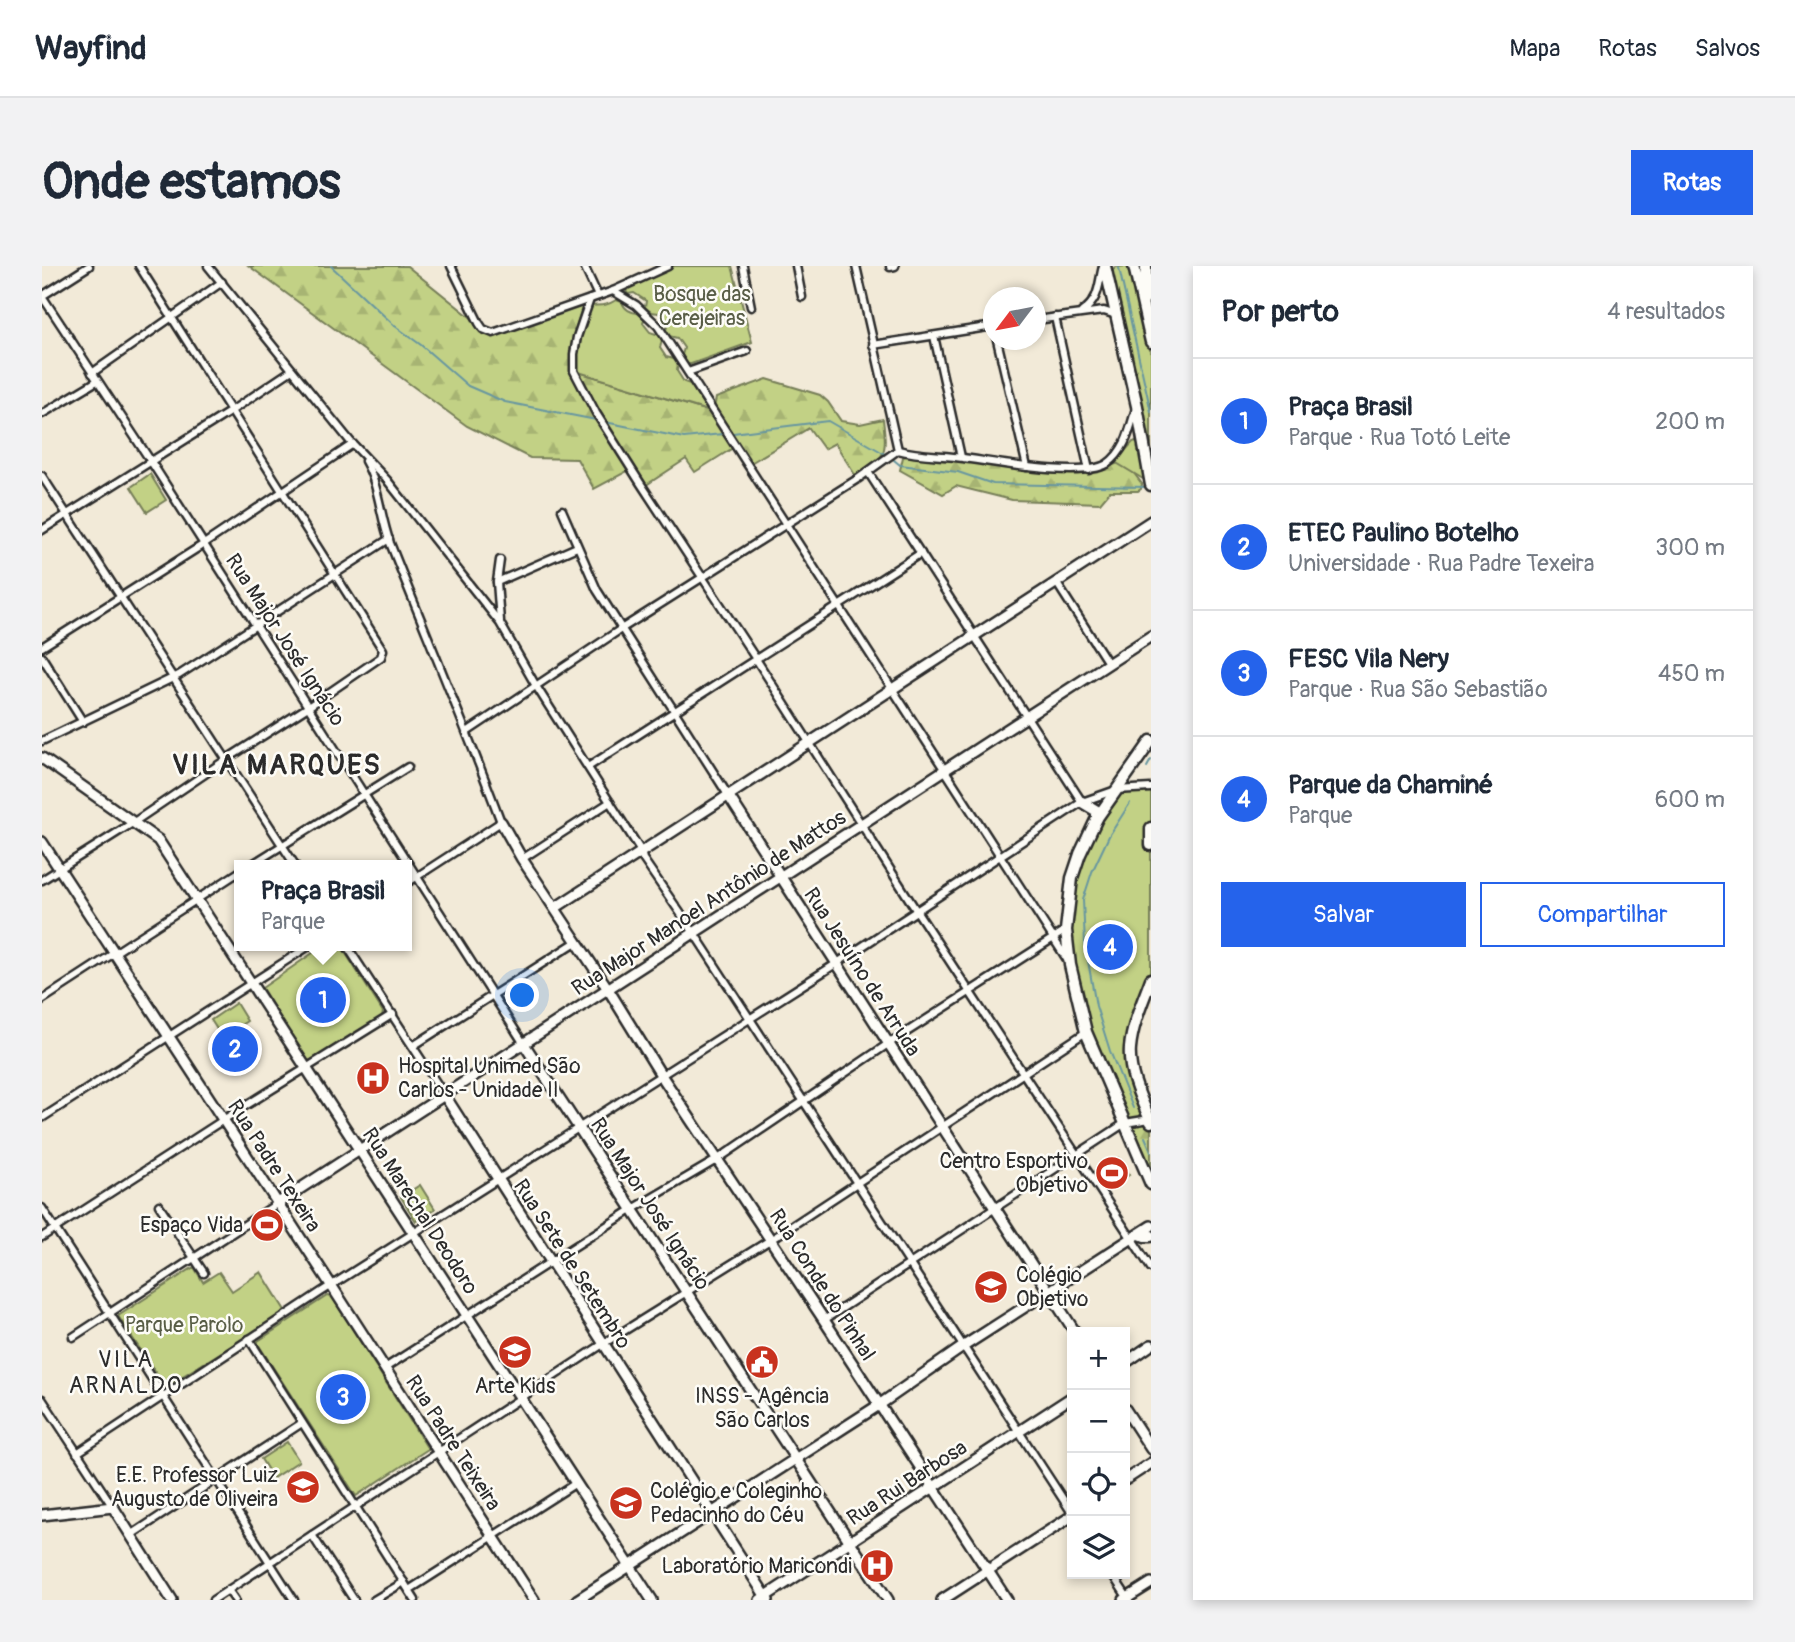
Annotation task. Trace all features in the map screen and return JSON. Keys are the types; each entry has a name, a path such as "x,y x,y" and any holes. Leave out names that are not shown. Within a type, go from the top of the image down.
{"main road":[{"path":"1104,266 1137,406 1151,485"},
{"path":"1134,266 1151,342"},
{"path":"1143,304 1146,266"},
{"path":"1151,741 1097,818 1080,854 1072,878 1066,930 1070,965 1086,1032 1151,1184"},
{"path":"1082,802 1097,811 1097,818"},
{"path":"1151,828 1151,845"},
{"path":"1151,979 1130,1048 1135,1082 1151,1120"}],"street":[{"path":"42,296 89,266"},
{"path":"42,880 308,707 384,653 139,266"},
{"path":"208,266 353,444 387,480 500,623 536,686 641,851 643,859 750,1018 1067,1506"},
{"path":"584,266 598,296"},
{"path":"453,267 479,323 483,329 494,333 612,291 668,266"},
{"path":"743,266 751,307"},
{"path":"796,266 802,297"},
{"path":"856,266 898,450"},
{"path":"1078,314 1094,303 1104,266"},
{"path":"92,373 222,282"},
{"path":"612,291 636,305 658,326 1070,965"},
{"name":"Rua Major José Ignácio","path":"42,296 405,860"},
{"path":"590,299 577,337 574,371 596,412 640,484 757,659 916,910 1077,1155 1141,1237 1151,1268"},
{"path":"1046,318 1104,311 1116,314"},
{"path":"1055,317 1089,470"},
{"path":"873,345 983,328"},
{"path":"934,335 961,457"},
{"path":"999,350 1027,467"},
{"path":"688,372 747,351"},
{"path":"42,530 292,370"},
{"path":"42,414 97,381"},
{"path":"467,732 898,450 1027,467 1089,470 1112,460 1126,442 1137,406"},
{"path":"1126,442 1137,438 1143,440"},
{"path":"42,646 204,544 353,444"},
{"path":"353,444 367,464 389,539 501,822 412,880"},
{"path":"868,472 1082,802"},
{"path":"42,476 292,860"},
{"name":"Rua Jesuíno de Arruda","path":"562,510 597,590 621,629 1072,1327"},
{"path":"555,908 1151,521"},
{"path":"42,741 173,679 389,539"},
{"path":"497,582 577,547"},
{"path":"588,767 921,552"},
{"path":"500,560 497,582 500,623"},
{"path":"1056,582 1108,663"},
{"name":"Rua Major Manoel Antônio de Mattos","path":"74,1337 1151,636"},
{"path":"42,657 83,722"},
{"name":"Rua Marechal Deodoro","path":"42,758 158,840 652,1600"},
{"path":"259,860 408,767"},
{"path":"77,1452 331,1285 837,963 1082,802 1116,790 1151,788"},
{"path":"522,859 610,802"},
{"name":"Rua Conde do Pinhal","path":"501,822 661,1075 1007,1600"},
{"name":"Rua Padre Texeira","path":"42,842 385,1368"},
{"name":"Rua Major José Ignácio","path":"412,871 888,1600"},
{"path":"42,1000 234,876"},
{"path":"385,1368 633,1209 718,1159 888,1044 1066,930"},
{"path":"413,1045 576,942"},
{"path":"42,1118 301,951"},
{"name":"Rua Sete de Setembro","path":"350,951 765,1599"},
{"path":"42,1237 222,1120 393,1014"},
{"path":"213,1600 1086,1032"},
{"path":"824,1320 1125,1123 1151,1120"},
{"path":"159,1205 204,1273"},
{"path":"42,1208 294,1600"},
{"path":"577,1600 879,1405 964,1346 1141,1237 1151,1226"},
{"path":"249,1339 415,1600"},
{"path":"1130,1360 1151,1345"},
{"name":"Rua Padre Teixeira","path":"385,1368 493,1536"},
{"path":"42,1399 172,1600"},
{"name":"Rua Rui Barbosa","path":"765,1599 1067,1400"},
{"path":"1130,1417 1151,1449"},
{"path":"131,1535 302,1423"},
{"path":"1130,1477 1151,1463"},
{"path":"408,1590 576,1483"},
{"path":"42,1515 113,1507"},
{"path":"942,1600 1069,1516"},
{"path":"312,1535 354,1600"},
{"path":"493,1536 534,1600"},
{"path":"1115,1579 1127,1599 1151,1583"},
{"path":"374,1600 404,1582"},
{"path":"229,1590 234,1600"}],"green space":[{"path":"249,266 407,266 489,332 585,298 573,336 572,370 714,413 736,446 695,472 686,459 643,487 631,469 594,489 577,459 530,458 467,426"},
{"name":"Bosque das Cerejeiras","path":"673,266 732,266 752,342 687,364 682,355 684,348 677,338 669,336 666,330 668,324 659,313 651,312 645,307 646,301 626,291 627,286"},
{"path":"1128,266 1133,273 1151,354 1151,465 1110,273 1115,267"},
{"path":"616,300 622,302 629,311 645,317 643,323 650,332 659,335 662,340 660,348 666,357 678,363 677,371 684,382 690,384 708,411 575,371 584,307"},
{"path":"767,379 820,395 841,421 860,424 883,419 885,440 879,459 855,475 835,443 824,449 809,428 749,464 714,408 716,398"},
{"path":"1136,441 1139,444 1148,482 1115,462"},
{"path":"909,455 1088,471 1104,469 1118,463 1133,472 1142,484 1138,491 1110,491 1100,503 1012,500 956,486 943,494 900,470 903,457"},
{"path":"150,474 166,500 147,512 131,487"},
{"path":"1151,788 1151,979 1130,1048 1150,1119 1125,1123 1086,1032 1066,930 1072,878 1116,790"},
{"path":"316,951 344,951 383,1012 382,1016 310,1061 305,1059 262,988"},
{"path":"236,1003 247,1021 222,1037 211,1020"},
{"path":"1151,1122 1151,1184 1125,1123"},
{"name":"Centro Esportivo Objetivo","path":"1118,1158 1129,1175 1107,1189 1096,1172"},
{"path":"420,1185 435,1209 416,1221 401,1197"},
{"name":"Parque Parolo","path":"194,1267 203,1282 219,1272 232,1291 261,1272 286,1312 165,1387 118,1316"},
{"path":"327,1296 332,1297 428,1449 356,1496 258,1344 258,1341"},
{"path":"287,1442 299,1461 273,1478 261,1459"}],"waterway":[{"path":"331,266 395,326 468,386 505,402 596,420"},
{"path":"1119,268 1151,412"},
{"path":"733,433 828,421 885,454"},
{"path":"605,422 684,438 722,434"},
{"path":"894,460 900,465 958,472 993,484 1146,487"},
{"path":"1147,767 1151,760"},
{"path":"1130,803 1109,836 1092,872 1083,900 1085,944 1096,1006 1110,1051 1133,1108"},
{"path":"1145,1137 1151,1151"}],"place":[{"name":"Parque da Chaminé","path":"1110,947"},
{"name":"Praça Brasil","path":"323,1000"},
{"name":"ETEC Paulino Botelho","path":"235,1049"},
{"name":"Hospital Unimed São Carlos - Unidade II","path":"373,1078"},
{"name":"Centro Esportivo Objetivo","path":"1112,1173"},
{"name":"Espaço Vida","path":"267,1225"},
{"name":"Colégio Objetivo","path":"991,1287"},
{"name":"Arte Kids","path":"515,1352"},
{"name":"INSS - Agência São Carlos","path":"762,1362"},
{"name":"FESC Vila Nery","path":"343,1397"},
{"name":"E.E. Professor Luiz Augusto de Oliveira","path":"303,1487"},
{"name":"Colégio e Coleginho Pedacinho do Céu","path":"626,1503"},
{"name":"Laboratório Maricondi","path":"877,1566"}],"district":[{"name":"VILA MARQUES","path":"277,765"},
{"name":"VILA ARNALDO","path":"126,1372"}]}
